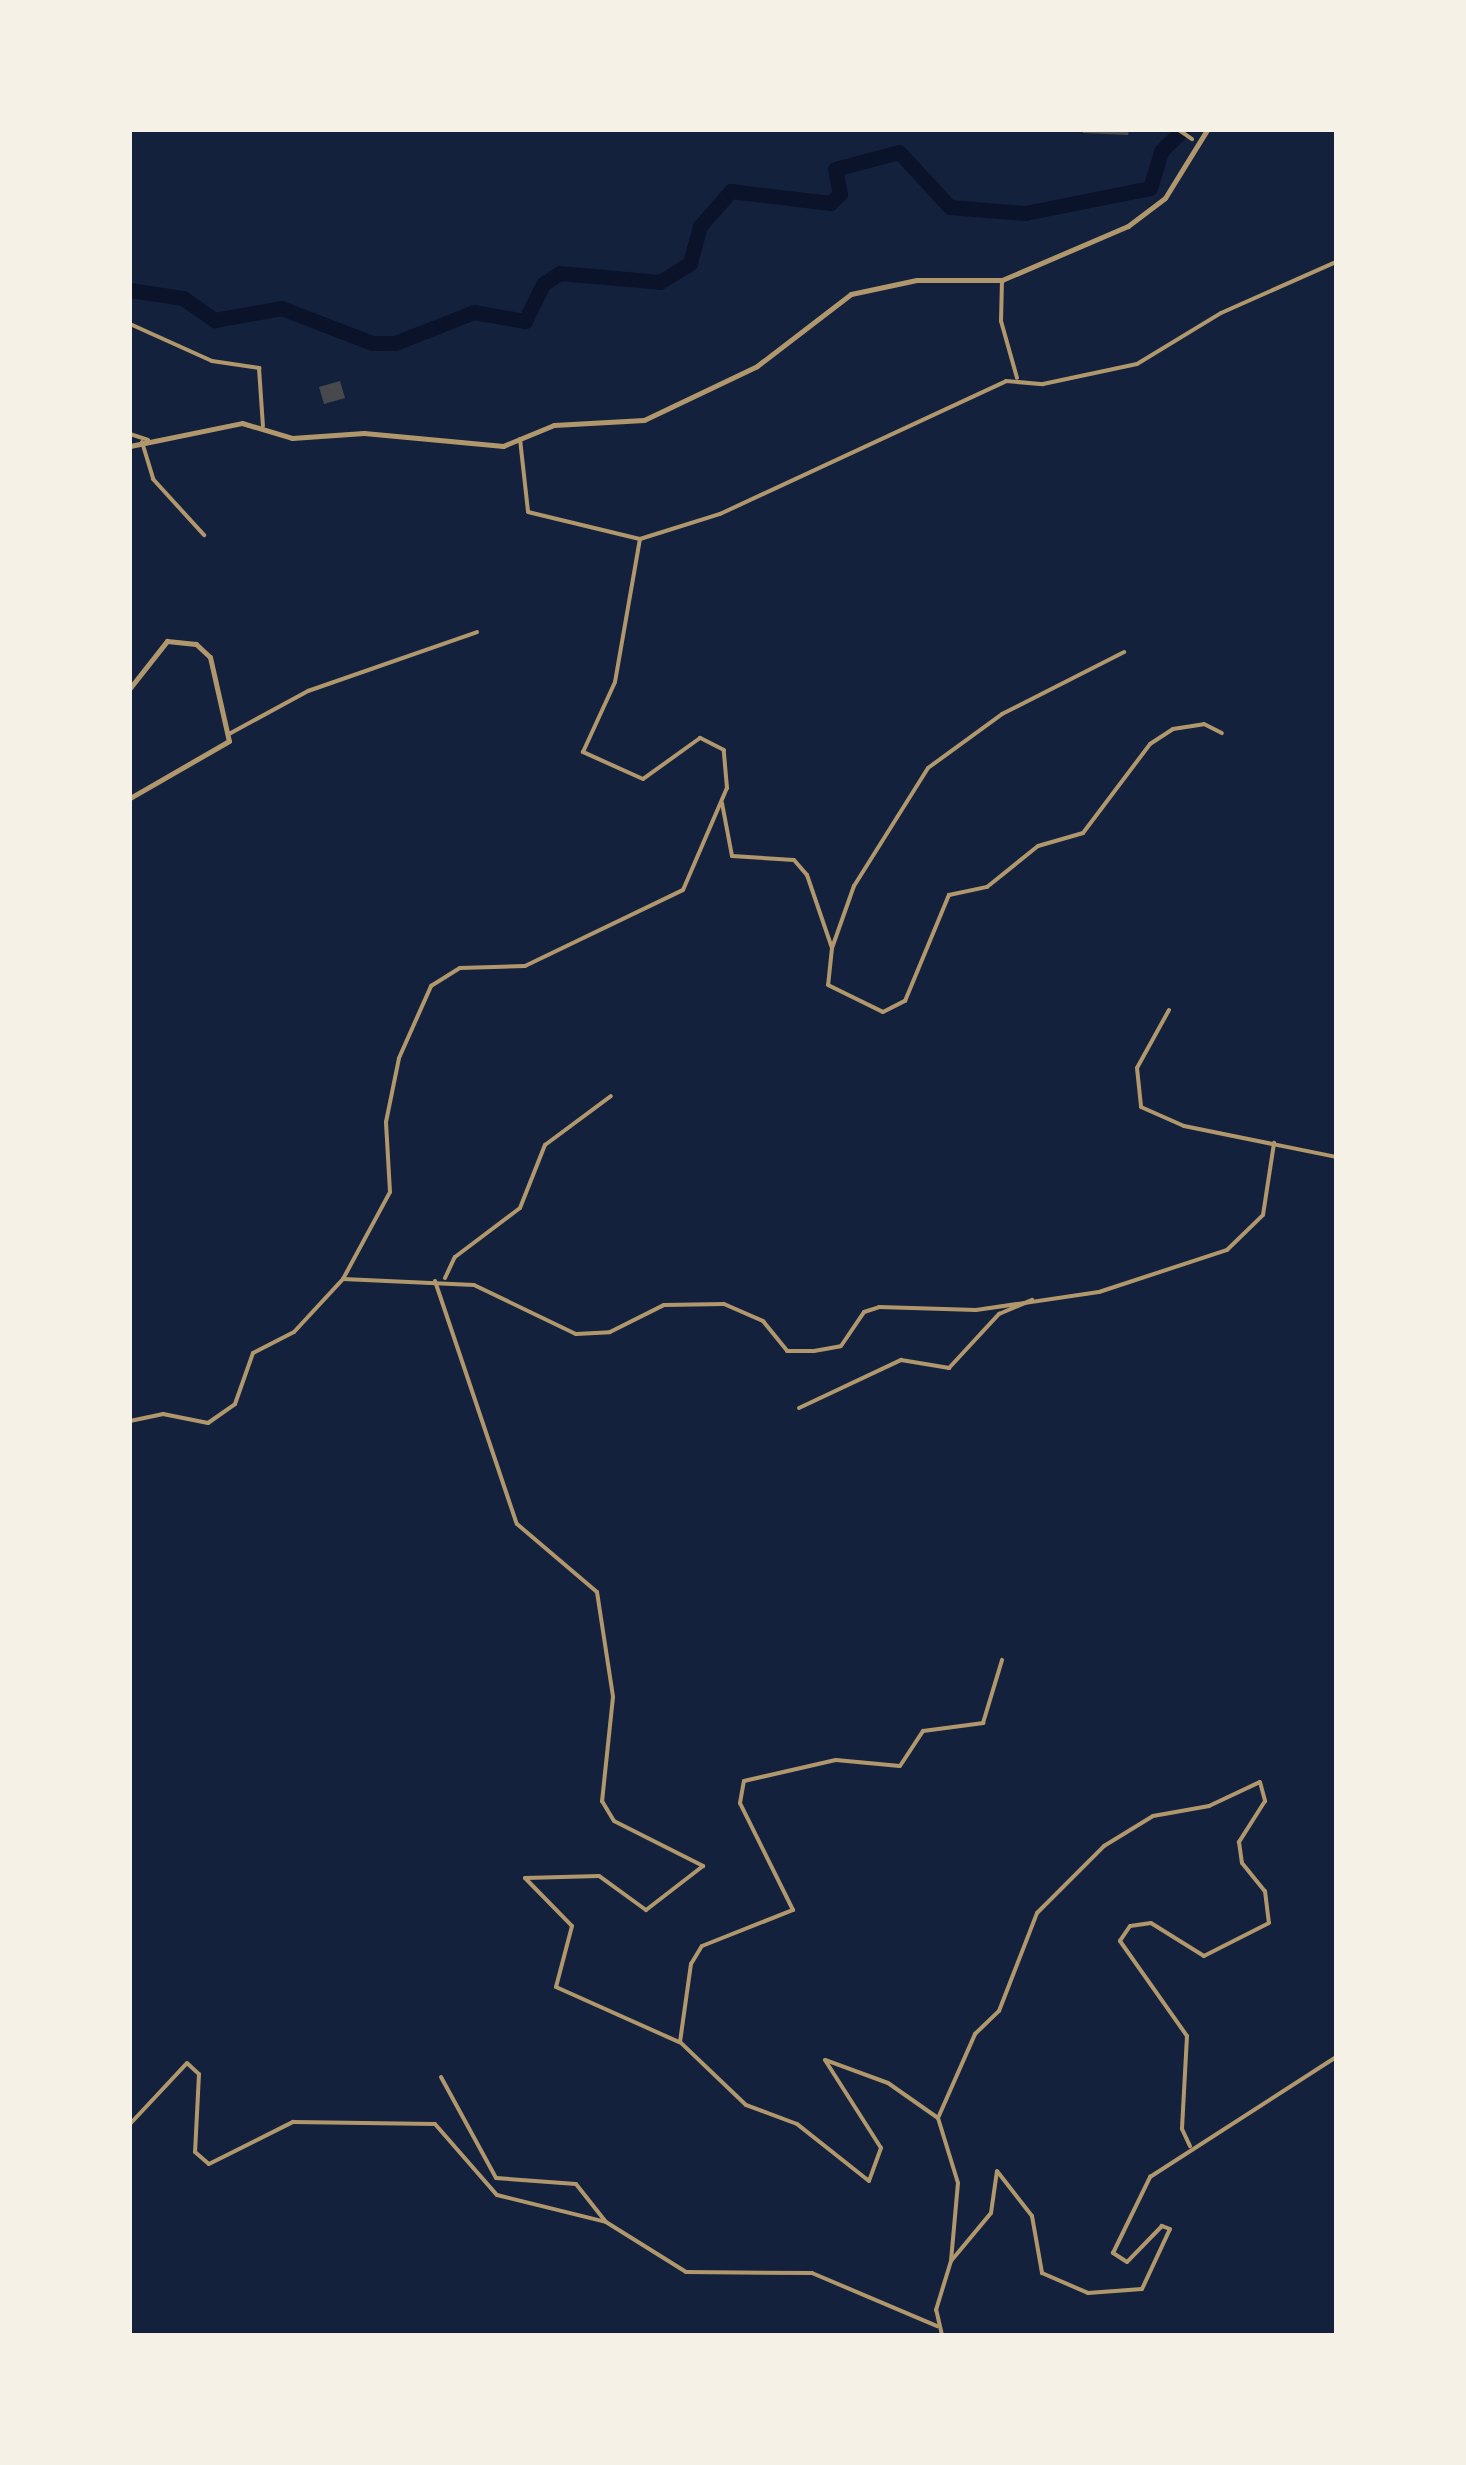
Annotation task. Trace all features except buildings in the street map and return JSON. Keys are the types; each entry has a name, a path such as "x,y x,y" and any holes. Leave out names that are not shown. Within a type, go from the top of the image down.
{"street":[{"path":"1179,130 1194,141"},
{"path":"130,446 263,426 292,438 520,440 554,425 644,420 757,366 868,288 1002,280 1128,226 1165,198 1194,141 1207,130"},
{"path":"520,440 528,512 640,540 720,514 1017,378 1043,384 1088,368 1122,370 1336,262"},
{"path":"1002,280 1001,321 1017,378"},
{"path":"130,324 212,360 259,368 263,426"},
{"path":"130,434 145,441"},
{"path":"145,441 153,479 204,535"},
{"path":"130,1422 163,1414 208,1423 236,1404 253,1353 294,1332 344,1278 390,1192 386,1122 399,1058 431,986 460,968 525,966 597,924 676,901 722,798 729,771 710,737 642,779 583,752 615,682 640,540"},
{"path":"130,798 220,753 229,734 308,691 477,632"},
{"path":"130,688 167,641 196,644 210,657 229,734"},
{"path":"1124,652 1002,714 928,768 854,886 832,948 828,985 836,994 892,1008 905,1001 949,895 986,887 1038,846 1082,833 1150,744 1173,729 1204,724 1222,733"},
{"path":"722,798 732,856 794,860 832,948"},
{"path":"1169,1010 1137,1068 1141,1107 1184,1126 1336,1157"},
{"path":"445,1278 455,1258 520,1208 546,1146 611,1096"},
{"path":"344,1278 406,1288 445,1278 576,1334 610,1332 664,1305 744,1308 787,1351 841,1346 864,1312 879,1307 976,1310 1099,1292 1240,1242 1263,1215 1274,1143"},
{"path":"435,1281 517,1524 597,1592 613,1696 602,1801 614,1821 703,1866 646,1910 599,1876 526,1878 572,1926 556,1988 680,2042 746,2105 797,2124 869,2181 881,2148 825,2060 888,2083 938,2118 958,2183 951,2260 937,2326"},
{"path":"799,1408 901,1360 948,1368 999,1314 1032,1300"},
{"path":"680,2042 691,1964 702,1946 793,1910 740,1803 744,1782 836,1760 900,1766 923,1732 983,1723 1002,1660"},
{"path":"938,2118 974,2034 999,2011 1037,1913 1104,1846 1153,1816 1210,1806 1260,1782 1265,1801 1239,1842 1242,1863 1265,1891 1268,1923 1204,1956 1151,1923 1130,1926 1120,1941 1187,2036 1182,2129 1190,2146"},
{"path":"951,2260 991,2213 1000,2170 1032,2216 1042,2273 1088,2294 1142,2289 1170,2229 1162,2226 1127,2262 1114,2245 1150,2177 1190,2146 1336,2057"},
{"path":"130,2124 188,2063 199,2074 195,2152 210,2164 293,2122 435,2124 496,2194 606,2222 686,2272 812,2272 937,2326 942,2335"},
{"path":"442,2077 496,2178 576,2184 606,2222"}],"waterway":[{"path":"130,290 183,298 215,320 281,308 372,343 395,343 474,312 525,321 543,284 560,273 660,282 690,263 700,226 731,191 830,203 840,194 835,169 899,152 950,207 1025,213 1150,188 1161,151 1183,130"}]}
